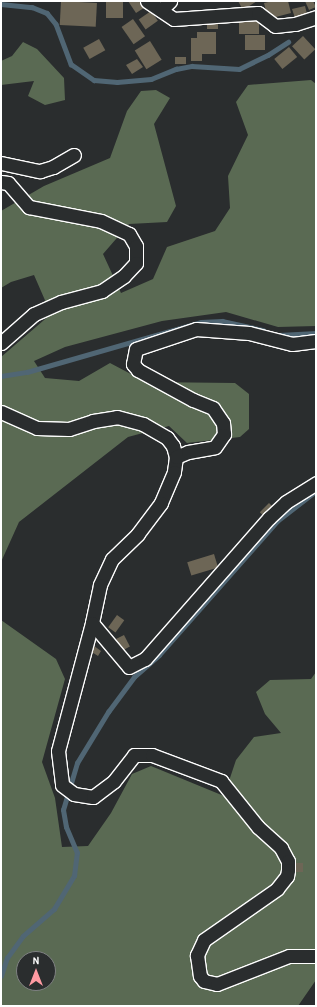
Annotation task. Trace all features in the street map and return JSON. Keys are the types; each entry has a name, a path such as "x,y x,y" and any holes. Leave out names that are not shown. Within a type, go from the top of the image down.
{"street":[{"path":"147,1 166,5 174,19 258,13 275,26 295,24 316,17"},
{"path":"1,163 40,171 53,167 74,155"},
{"path":"1,182 8,183 29,207 102,221 129,234 136,246 136,262 124,276 102,291 61,302 34,314 1,343"},
{"path":"176,457 188,452 215,447 224,434 223,423 213,408 193,400 138,370 133,364 136,349 196,329 249,333 292,344 316,341"},
{"path":"1,412 37,428 69,429 93,421 117,417 143,424 167,438 173,446 176,457 174,472 161,503 138,534 112,559 100,585 92,623 58,751 62,785 74,794 93,797 114,781 134,755 152,755 221,781 258,826 281,848 288,861 288,870 287,876 277,889 204,940 197,955 200,976 204,981 217,984 289,956 316,956"},
{"path":"92,623 130,667 145,659 269,518 286,502 316,483"}],"green space":[{"path":"23,42 37,49 64,78 65,100 45,105 28,96 34,81 1,85 1,61 12,56"},
{"path":"311,80 316,84 316,326 278,327 226,312 162,321 65,347 34,361 45,378 79,381 110,363 146,382 235,383 249,394 249,429 240,437 187,443 169,426 128,437 19,522 1,562 1,357 51,314 34,275 11,282 1,288 1,211 44,186 110,158 127,111 141,91 156,90 170,98 154,124 176,206 167,222 129,224 103,254 121,293 153,279 167,247 215,231 230,208 228,176 248,135 236,102 248,85"},
{"path":"1,620 56,659 65,679 42,762 55,798 62,847 88,846 111,813 132,774 151,766 224,796 236,760 254,737 281,733 265,714 256,692 270,680 311,679 316,672 316,980 298,1006 1,1006"}],"building":[{"path":"61,1 97,3 96,27 60,25"},
{"path":"106,1 123,1 123,18 106,18"},
{"path":"128,1 143,1 147,6 136,13"},
{"path":"238,1 257,1 243,10"},
{"path":"273,1 288,1 291,13 268,19 264,3"},
{"path":"305,1 313,1 316,7 309,10"},
{"path":"305,6 307,14 295,18 292,9"},
{"path":"151,11 158,21 146,29 139,20"},
{"path":"133,19 145,36 134,44 122,27"},
{"path":"239,19 259,19 259,34 239,34"},
{"path":"207,21 218,21 218,29 207,29"},
{"path":"197,32 216,32 216,54 202,54 202,61 191,61 191,38 197,38"},
{"path":"245,35 265,35 265,50 245,50"},
{"path":"303,36 315,49 304,59 292,46"},
{"path":"99,39 105,50 90,59 83,48"},
{"path":"150,41 162,60 146,69 135,51"},
{"path":"289,47 297,57 282,69 274,59"},
{"path":"175,57 186,57 186,64 175,64"},
{"path":"137,59 143,67 132,74 126,65"},
{"path":"269,503 274,508 265,517 260,512"},
{"path":"214,554 218,567 191,576 187,562"},
{"path":"117,615 124,620 115,632 108,627"},
{"path":"124,635 130,647 122,651 116,639"},
{"path":"90,643 101,651 98,656 87,649"},
{"path":"295,863 303,863 303,872 295,872"}],"waterway":[{"path":"1,4 32,7 47,13 56,24 71,64 94,80 117,82 151,79 176,69 192,66 239,69 268,55 288,42"},
{"path":"1,376 27,372 201,322 222,321 263,330"},
{"path":"279,335 316,333"},
{"path":"1,976 7,958 23,936 54,909 74,876 77,853 66,827 63,810 77,763 108,712 134,677 159,655 277,521 316,491"}]}
